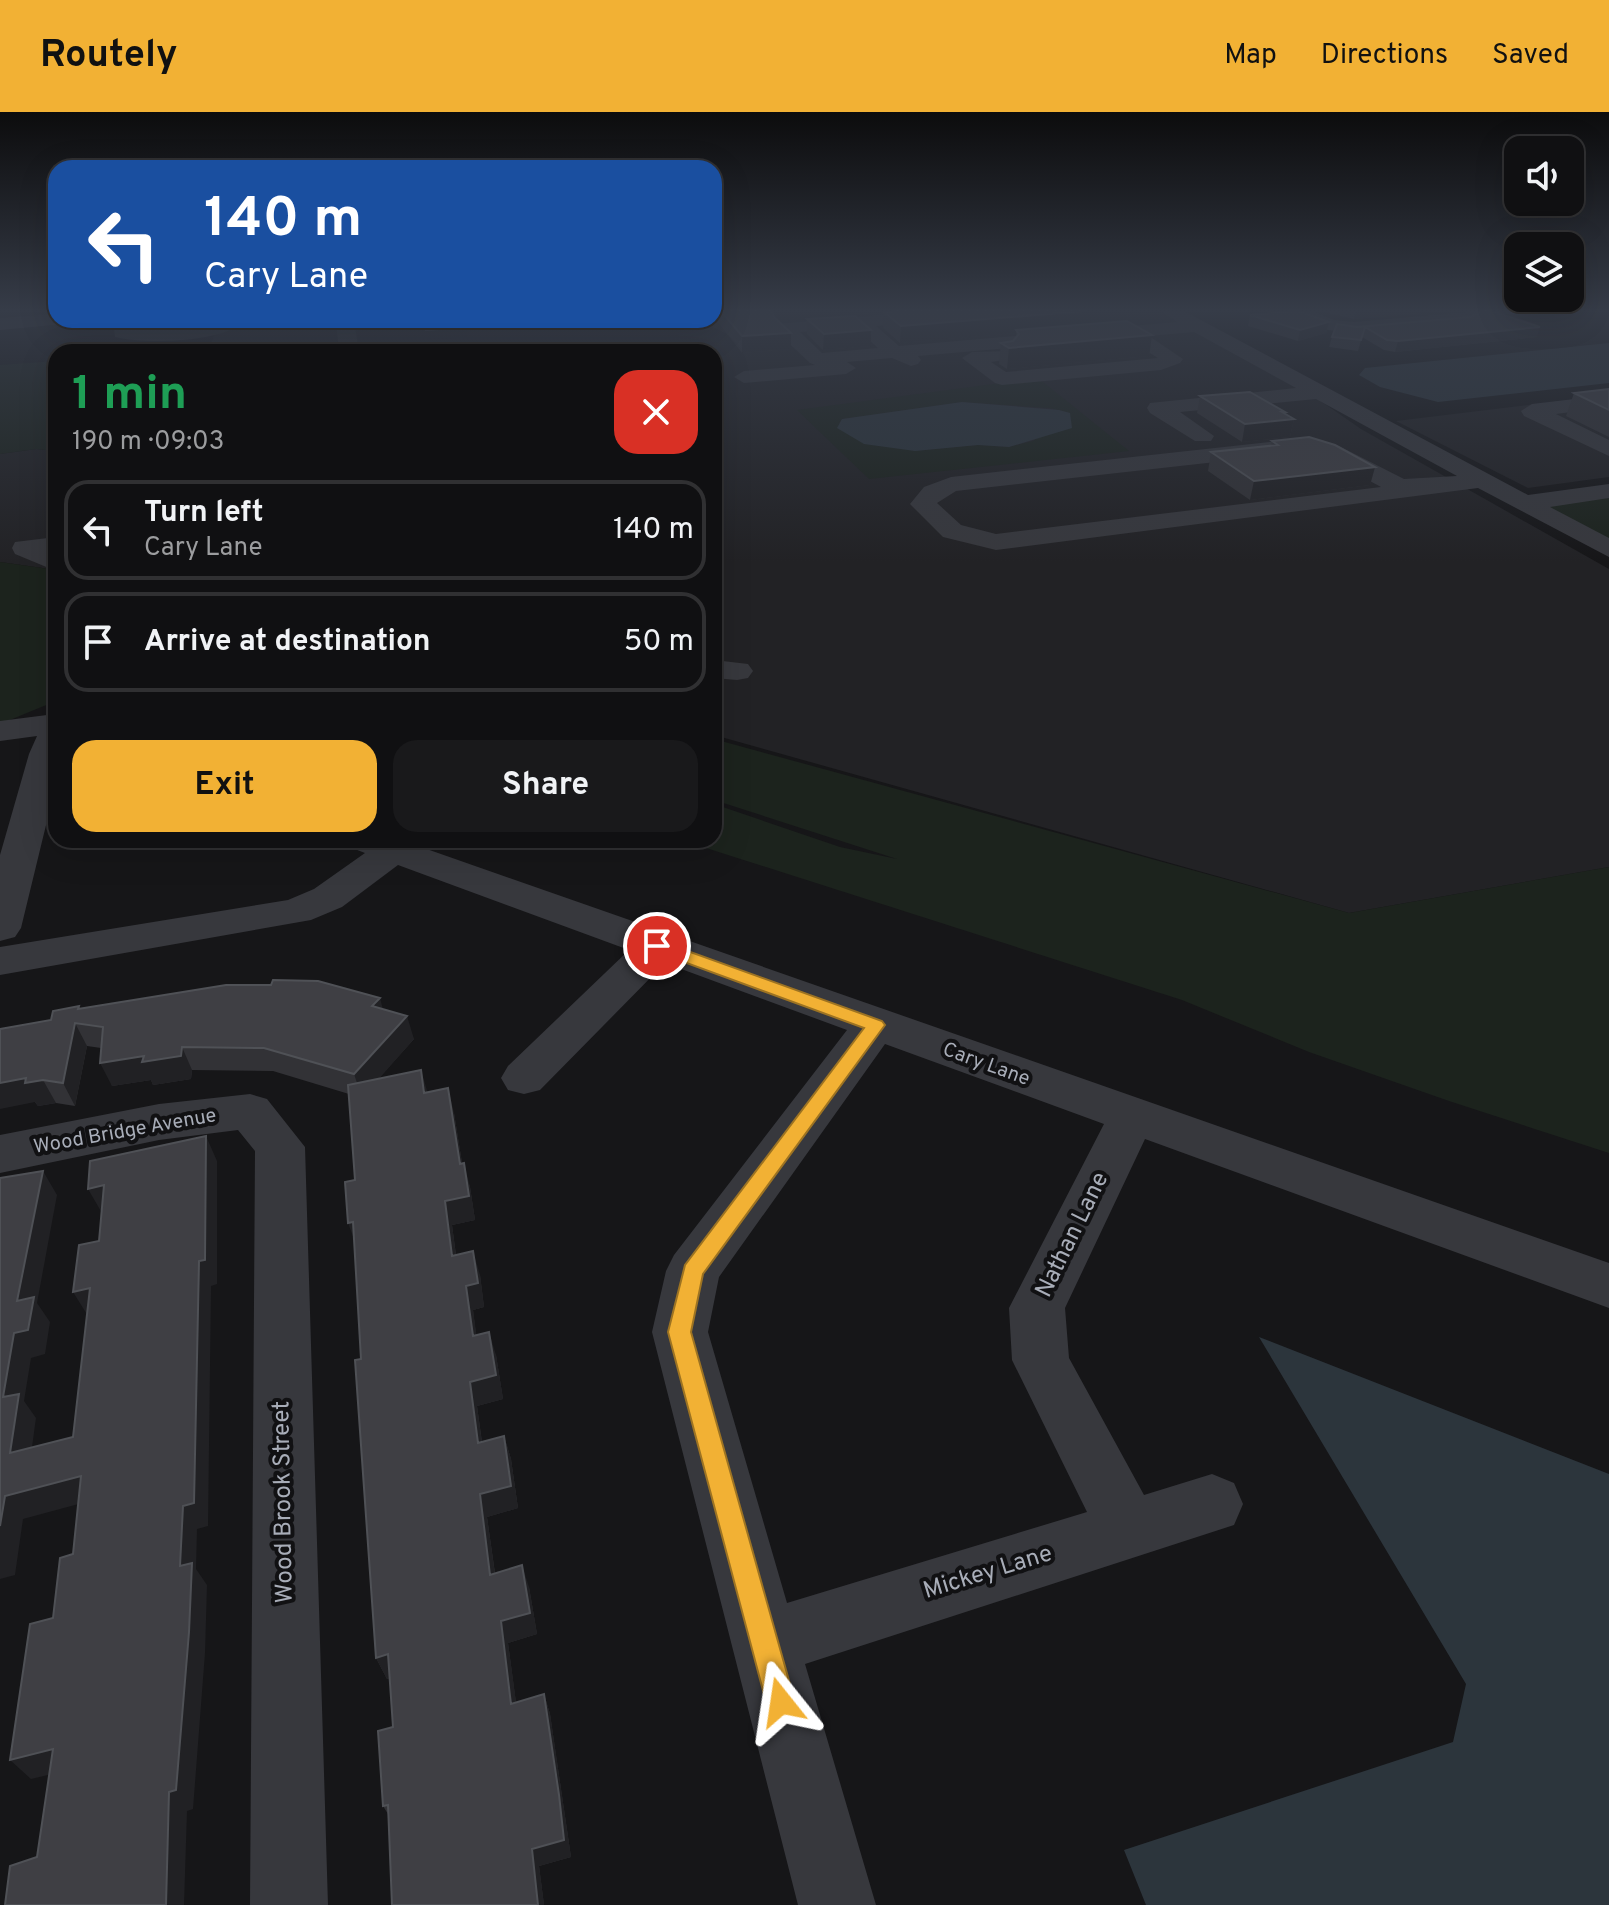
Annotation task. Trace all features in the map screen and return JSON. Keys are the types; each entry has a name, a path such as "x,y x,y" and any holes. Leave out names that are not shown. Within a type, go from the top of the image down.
{"street":[{"path":"1203,436 1158,408 1291,395"},
{"path":"1323,395 1609,549"},
{"path":"1257,398 1294,420"},
{"path":"1609,401 1532,411 1609,449"},
{"path":"1405,487 1395,493 996,542 952,531 923,504 933,492 951,484 1305,445 1334,450 1388,482 1405,487 1481,480"},
{"path":"1525,503 1609,491"},
{"path":"48,546 25,548 48,559"},
{"path":"0,731 48,726"},
{"path":"0,928 48,749"},
{"path":"0,961 297,911 328,898 376,848"},
{"name":"Cary Lane","path":"387,848 1609,1286"},
{"path":"524,1078 657,946"},
{"path":"837,1905 680,1332 693,1271 875,1025"},
{"name":"Wood Bridge Avenue","path":"0,1154 159,1122 250,1111"},
{"name":"Wood Brook Street","path":"250,1111 280,1147 289,1905"},
{"name":"Nathan Lane","path":"1128,1529 1041,1360 1037,1308 1131,1117"},
{"name":"Mickey Lane","path":"765,1643 1212,1504"}],"shaded area":[{"path":"0,395 48,395 48,450 0,454"},
{"path":"722,395 1312,395 1361,429 1609,569 1609,867 1349,913 722,737"},
{"path":"912,395 1059,395 1129,451 869,479 797,410","holes":["962,402 1050,408 1070,413 1033,441 1009,447 978,445 915,451 839,423 842,419"]},
{"path":"1410,395 1504,395 1438,402"},
{"path":"1609,395 1609,477 1528,488 1396,421"},
{"path":"962,402 1059,410 1070,413 1072,428 1009,447 978,445 915,451 864,444 837,428 842,419"},
{"path":"48,450 48,569 0,562 0,454"},
{"path":"1609,496 1609,543 1540,506"},
{"path":"0,562 48,569 48,704 0,724"},
{"path":"722,741 1349,913 1609,867 1609,1153 1309,1052 1182,1000 706,848 722,848 722,807 840,847 897,859 722,803"},
{"path":"1259,1337 1609,1474 1609,1905 1146,1905 1124,1850 1453,1742 1466,1684"}],"building":[{"path":"1255,395 1294,419 1245,424 1200,396"},
{"path":"1577,395 1609,395 1609,410"},
{"path":"1309,437 1335,445 1375,467 1254,481 1211,452 1278,445 1272,441"},
{"path":"273,980 318,981 380,998 372,1006 407,1016 354,1074 264,1048 182,1047 181,1056 142,1062 144,1056 100,1063 103,1027 75,1023 63,1083 43,1080 25,1083 26,1078 0,1083 0,1029 51,1020 53,1011 79,1006 78,1009 226,985 271,985"},
{"path":"421,1070 424,1093 448,1088 460,1164 464,1163 469,1196 445,1201 452,1256 473,1251 478,1283 466,1286 473,1336 489,1332 496,1375 470,1382 478,1443 504,1436 511,1486 480,1494 490,1575 522,1565 530,1613 501,1621 511,1704 544,1694 559,1795 564,1840 532,1849 538,1905 392,1905 388,1805 383,1806 378,1731 393,1727 388,1654 376,1658 355,1360 361,1359 353,1222 348,1223 345,1182 355,1180 348,1085"},
{"path":"206,1136 205,1260 199,1261 194,1503 183,1506 180,1566 192,1563 189,1632 176,1790 169,1792 166,1905 5,1905 10,1866 37,1857 53,1749 10,1760 30,1624 53,1618 60,1558 73,1554 81,1476 5,1496 0,1526 0,1178 43,1171 17,1301 34,1297 28,1330 14,1333 3,1397 19,1394 10,1453 73,1437 90,1288 73,1292 79,1245 99,1241 104,1185 88,1189 90,1161"}],"route":[{"path":"657,946 875,1025 693,1271 680,1332 781,1702"}]}
